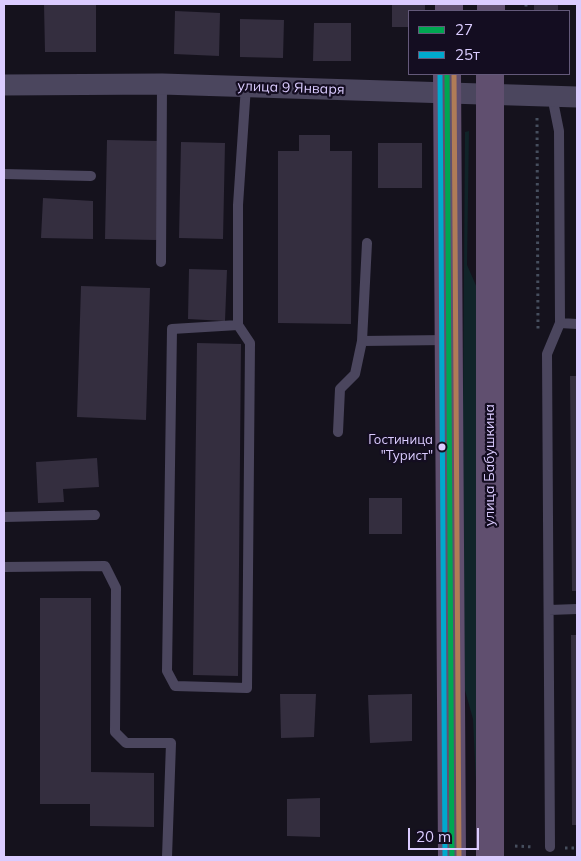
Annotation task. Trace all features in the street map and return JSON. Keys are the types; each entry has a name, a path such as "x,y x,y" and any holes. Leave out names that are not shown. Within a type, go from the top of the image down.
{"main road":[{"path":"447,83 452,857"},
{"name":"улица Бабушкина","path":"490,84 490,857"}],"street":[{"name":"улица 9 Января","path":"4,85 162,84 246,86 447,83 490,84 552,96 577,97"}],"lane":[{"path":"161,262 162,84"},
{"path":"238,324 172,329 168,671 176,686 247,688 250,343 238,324 238,205 246,86"},
{"path":"550,847 547,354 560,324 559,131 552,96"},
{"path":"4,174 91,176"},
{"path":"338,432 340,389 355,374 362,341 367,243"},
{"path":"560,324 577,324"},
{"path":"362,341 448,340"},
{"path":"4,517 94,515"},
{"path":"4,567 105,566 116,588 116,732 126,743 172,743 166,857"},
{"path":"549,610 577,609"}],"green space":[{"path":"469,131 467,265 478,290 478,825 473,719 461,676 465,132"}],"building":[{"path":"44,4 96,4 96,52 45,52"},
{"path":"392,4 425,4 425,10 408,10 408,27 392,27"},
{"path":"534,4 558,5 558,10 534,10"},
{"path":"175,11 220,13 219,56 174,54"},
{"path":"240,19 284,20 283,58 240,57"},
{"path":"314,23 351,23 351,61 313,61"},
{"path":"299,135 330,135 330,151 352,151 351,324 278,323 278,151 299,151"},
{"path":"107,140 159,141 157,240 105,239"},
{"path":"181,142 225,143 223,239 179,238"},
{"path":"378,143 422,143 422,188 378,188"},
{"path":"43,198 93,201 93,239 41,238"},
{"path":"189,269 227,270 225,321 188,319"},
{"path":"81,286 150,288 146,420 77,417"},
{"path":"197,343 241,344 238,676 193,675"},
{"path":"570,376 577,376 577,591 572,591"},
{"path":"97,458 99,487 63,489 64,502 38,503 36,462"},
{"path":"369,498 402,498 402,534 369,534"},
{"path":"40,598 91,598 91,772 154,773 154,827 90,826 90,804 40,804"},
{"path":"571,635 577,635 577,825 572,825"},
{"path":"280,694 316,694 314,737 281,738"},
{"path":"412,694 412,741 370,743 368,695"},
{"path":"320,798 320,837 287,836 287,799"}],"transit line":[{"name":"25т","path":"440,75 445,857"},
{"name":"27","path":"447,75 452,857"},
{"path":"454,75 459,857"}],"place":[{"name":"Гостиница \"Турист\"","path":"442,447"}]}
